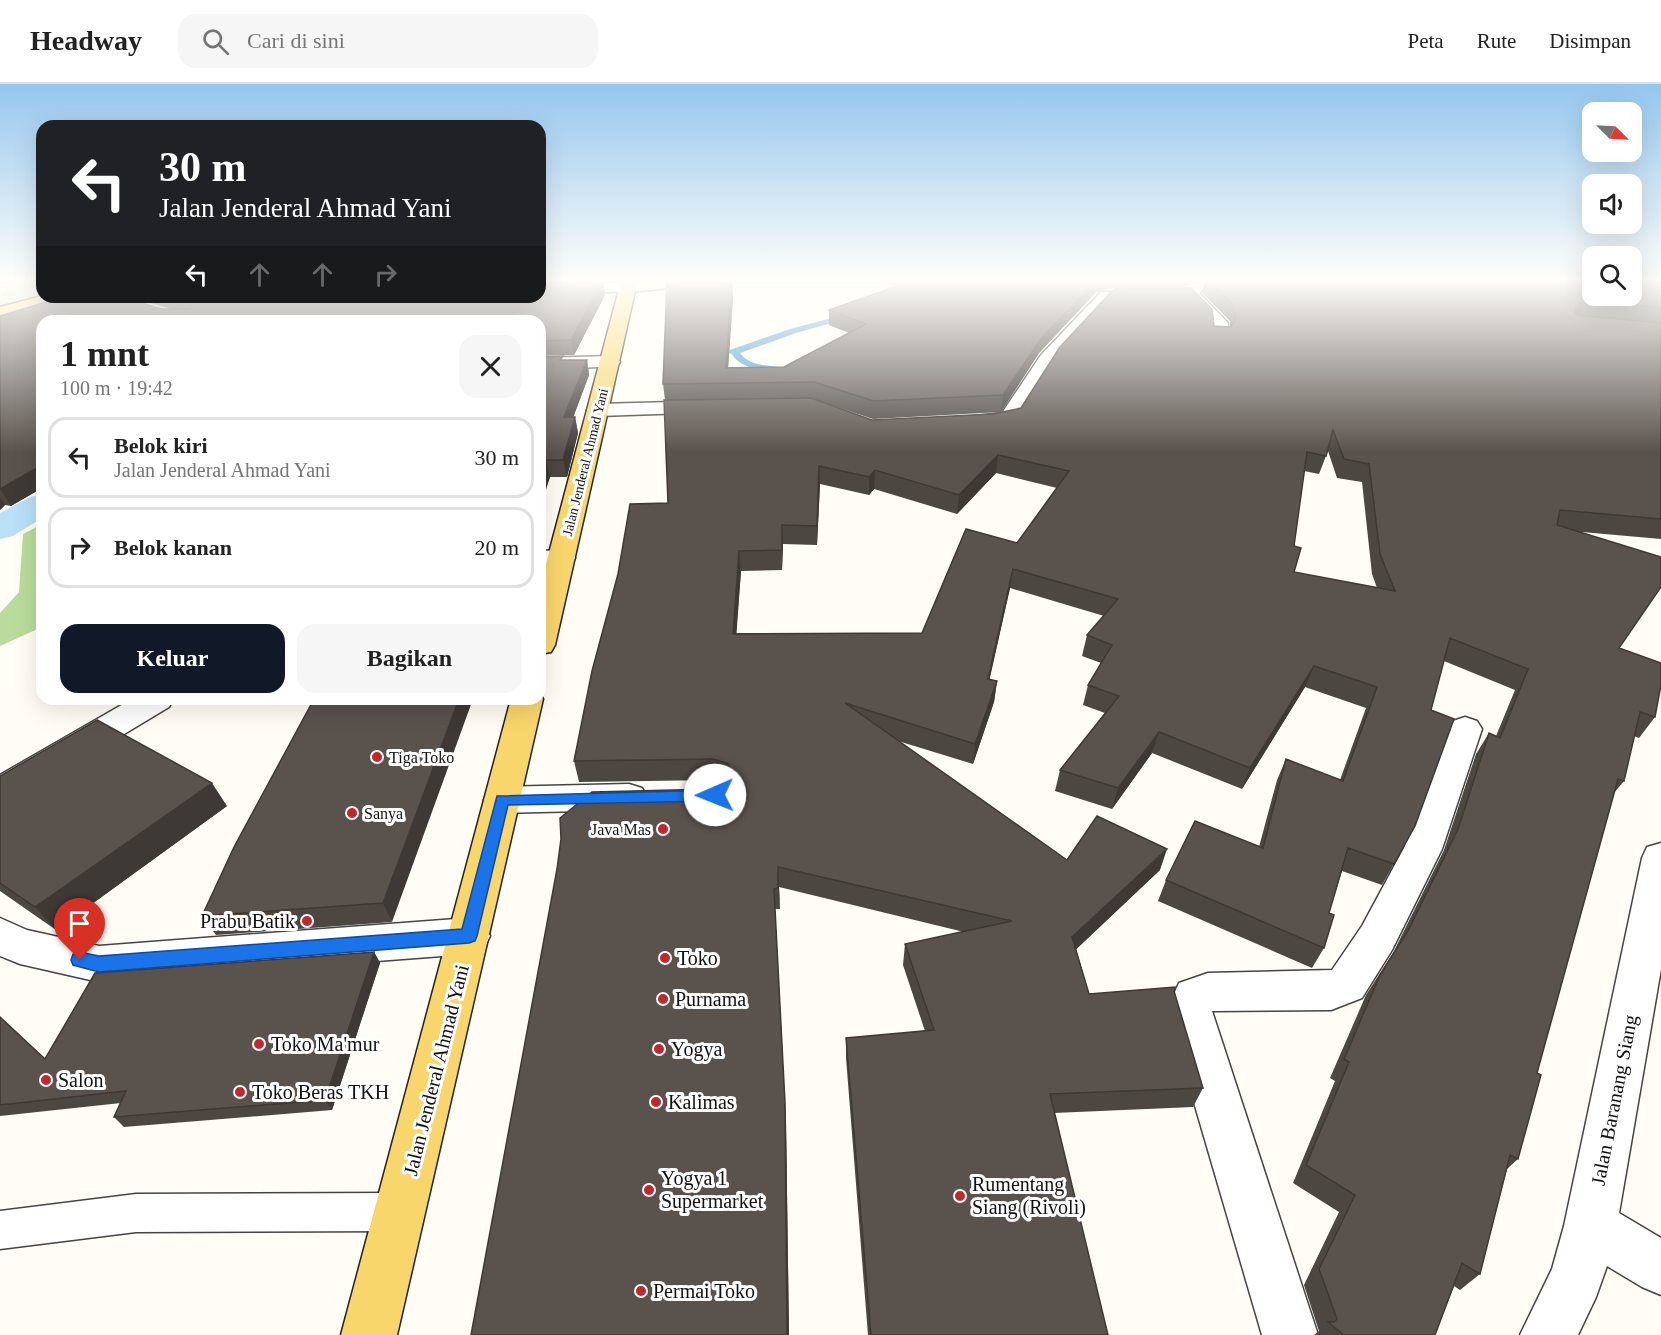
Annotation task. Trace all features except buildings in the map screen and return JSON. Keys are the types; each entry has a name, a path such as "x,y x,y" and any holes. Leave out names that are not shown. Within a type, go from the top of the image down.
{"main road":[{"name":"Jalan Jenderal Ahmad Yani","path":"546,598 551,559 598,410 616,336"},
{"name":"Jalan Jenderal Ahmad Yani","path":"369,1335 526,705"}],"street":[{"path":"958,423 991,422 1019,404 1048,359 1069,336"},
{"path":"546,364 610,362"},
{"path":"598,410 735,407"},
{"path":"0,792 147,705"},
{"path":"1290,1335 1190,1010 1195,997 1208,992 1331,992 1347,984 1377,938 1423,849 1465,729"},
{"path":"502,800 656,796"},
{"name":"Jalan Baranang Siang","path":"1548,1335 1577,1278 1590,1226 1656,912 1661,858"},
{"path":"0,936 20,946 99,964 469,936"},
{"path":"1590,1226 1661,1268"}],"lane":[{"path":"0,1230 136,1213 400,1212"}],"green space":[{"path":"36,527 36,630 0,646 0,613 19,592 23,534"}],"waterway":[{"path":"735,352 778,336"},
{"path":"728,352 735,352"},
{"path":"735,352 738,358 751,365 780,370"},
{"path":"0,528 36,507"}],"place":[{"name":"Tiga Toko","path":"377,757"},
{"name":"Sanya","path":"352,813"},
{"name":"Java Mas","path":"663,829"},
{"name":"Prabu Batik","path":"307,921"},
{"name":"Toko","path":"665,958"},
{"name":"Purnama","path":"663,999"},
{"name":"Toko Ma'mur","path":"259,1044"},
{"name":"Yogya","path":"659,1049"},
{"name":"Salon","path":"46,1080"},
{"name":"Toko Beras TKH","path":"240,1092"},
{"name":"Kalimas","path":"656,1102"},
{"name":"Yogya 1 Supermarket","path":"649,1190"},
{"name":"Rumentang Siang (Rivoli)","path":"960,1196"},
{"name":"Permai Toko","path":"641,1291"}],"route":[{"path":"80,960 99,964 469,936 502,800 715,795"}]}
